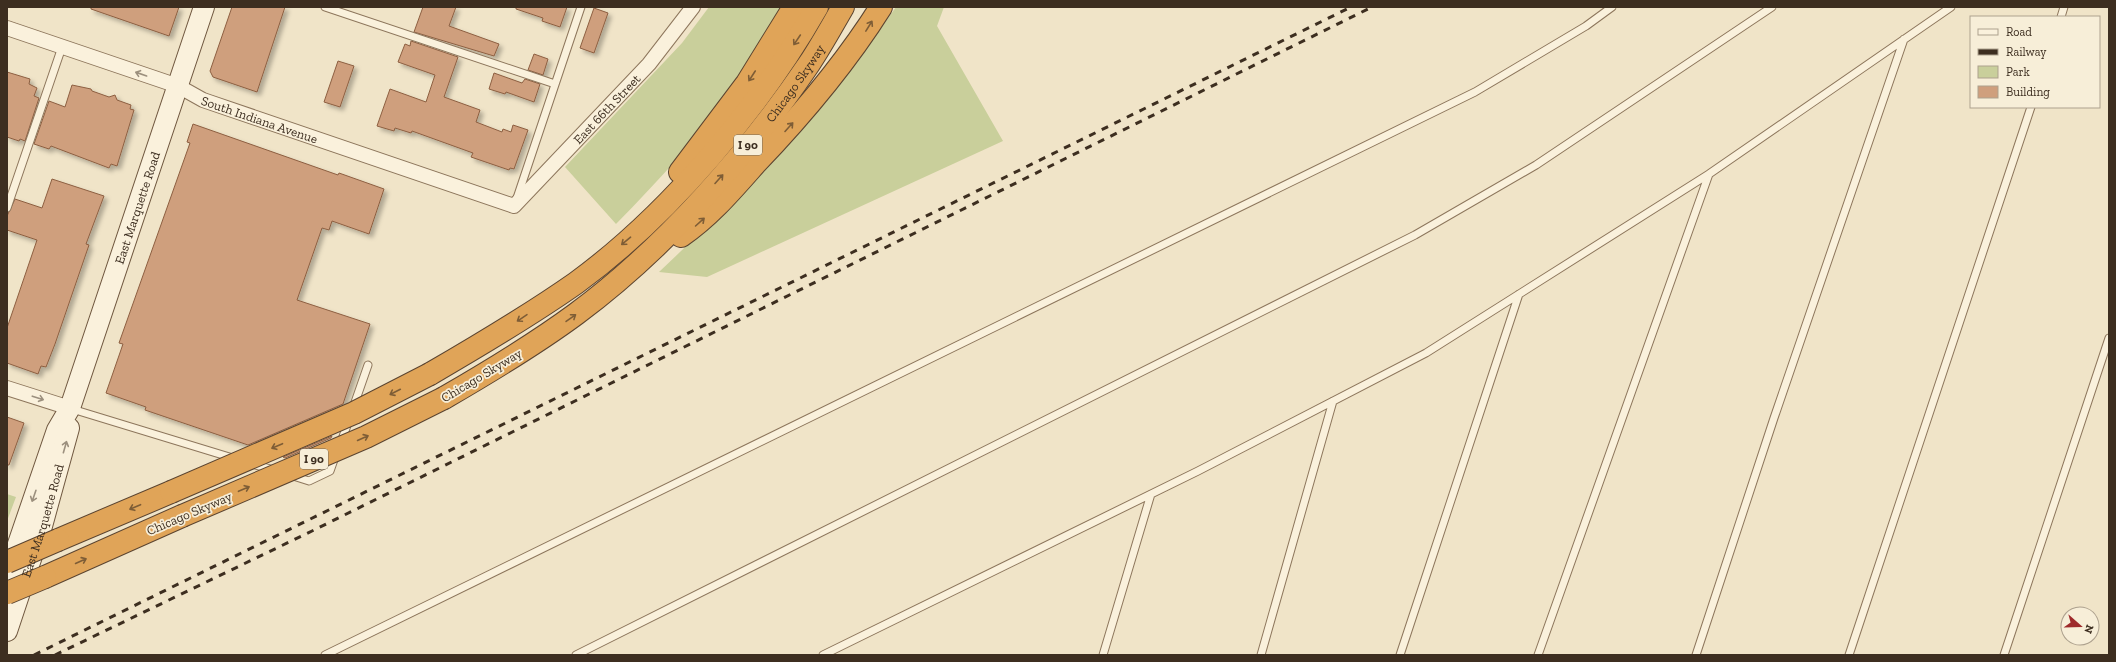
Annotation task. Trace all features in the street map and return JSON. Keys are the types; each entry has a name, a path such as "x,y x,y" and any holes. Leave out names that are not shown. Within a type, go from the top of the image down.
{"highway":[{"path":"655,215 684,164 747,83 794,7"},
{"name":"Chicago Skyway","path":"7,562 354,413 430,374 498,334 577,282 655,215 710,156 754,104 802,33 817,7"},
{"name":"Chicago Skyway","path":"7,593 366,437 444,398 518,355 577,313 633,268 687,214 761,129 809,64 843,7"},
{"path":"633,268 695,226 715,208 820,93 857,45 881,7"}],"street":[{"name":"East Marquette Road","path":"7,576 57,430 70,408 204,7"},
{"name":"East 66th Street","path":"514,206 649,64 693,7"},
{"name":"South Indiana Avenue","path":"7,28 178,86 203,100 514,206"},
{"path":"7,388 70,408"},
{"name":"East Marquette Road","path":"7,631 42,526 69,434 70,408"}],"lane":[{"path":"325,7 555,84"},
{"path":"514,206 581,7"},
{"path":"325,655 1475,92 1586,26 1612,7"},
{"path":"576,655 1415,235 1536,165 1772,7"},
{"path":"826,655 1152,494 1426,353 1709,174 1951,7"},
{"path":"1696,655 1774,418 1904,39"},
{"path":"7,208 62,47"},
{"path":"1849,655 2031,108"},
{"path":"1538,655 1709,174"},
{"path":"1400,655 1519,294"},
{"path":"2004,655 2109,338"},
{"path":"70,408 309,481 330,471 368,364"},
{"path":"1261,655 1333,401"},
{"path":"1103,655 1152,494"}],"green space":[{"path":"709,7 782,7 743,74 724,102 680,156 616,224 565,167 682,43"},
{"path":"896,7 944,7 937,26 1003,141 707,277 659,272 723,210 785,146 843,78"},
{"path":"7,494 16,497 7,521"}],"building":[{"path":"91,7 179,7 169,36 91,9"},
{"path":"232,7 285,7 257,92 213,77 210,71"},
{"path":"423,7 456,7 449,26 499,44 494,56 414,32"},
{"path":"516,7 567,7 560,27 542,21 543,18 516,9"},
{"path":"594,8 608,13 594,53 580,48"},
{"path":"411,41 458,57 444,97 480,110 476,122 502,132 503,129 511,132 513,125 528,130 514,169 510,168 509,170 471,157 473,153 412,131 411,133 395,128 394,131 377,126 390,89 426,102 435,75 398,62 405,44 410,46"},
{"path":"534,54 548,59 543,75 528,70"},
{"path":"338,61 354,66 340,107 324,102"},
{"path":"7,72 30,79 29,84 37,88 34,96 39,98 25,141 20,139 19,141 7,137"},
{"path":"494,73 522,83 525,79 540,84 534,102 506,92 505,94 489,89"},
{"path":"72,85 91,89 92,91 109,97 115,95 117,100 131,105 130,109 134,110 117,166 111,164 109,168 51,146 49,149 34,144 49,101 65,107"},
{"path":"193,124 338,175 339,173 384,189 369,234 332,221 329,230 322,228 297,300 370,324 343,404 248,445 145,410 146,407 106,393 123,344 119,343 190,143 187,142"},
{"path":"52,179 104,196 86,244 89,245 55,344 46,367 41,366 38,374 7,363 7,328 37,240 7,230 7,216 15,199 42,208"},
{"path":"7,417 24,423 9,465 7,465"},
{"path":"332,436 331,438 285,458 283,457"}],"railway":[{"path":"34,655 1351,7"},
{"path":"55,655 312,531 1372,7"}]}
